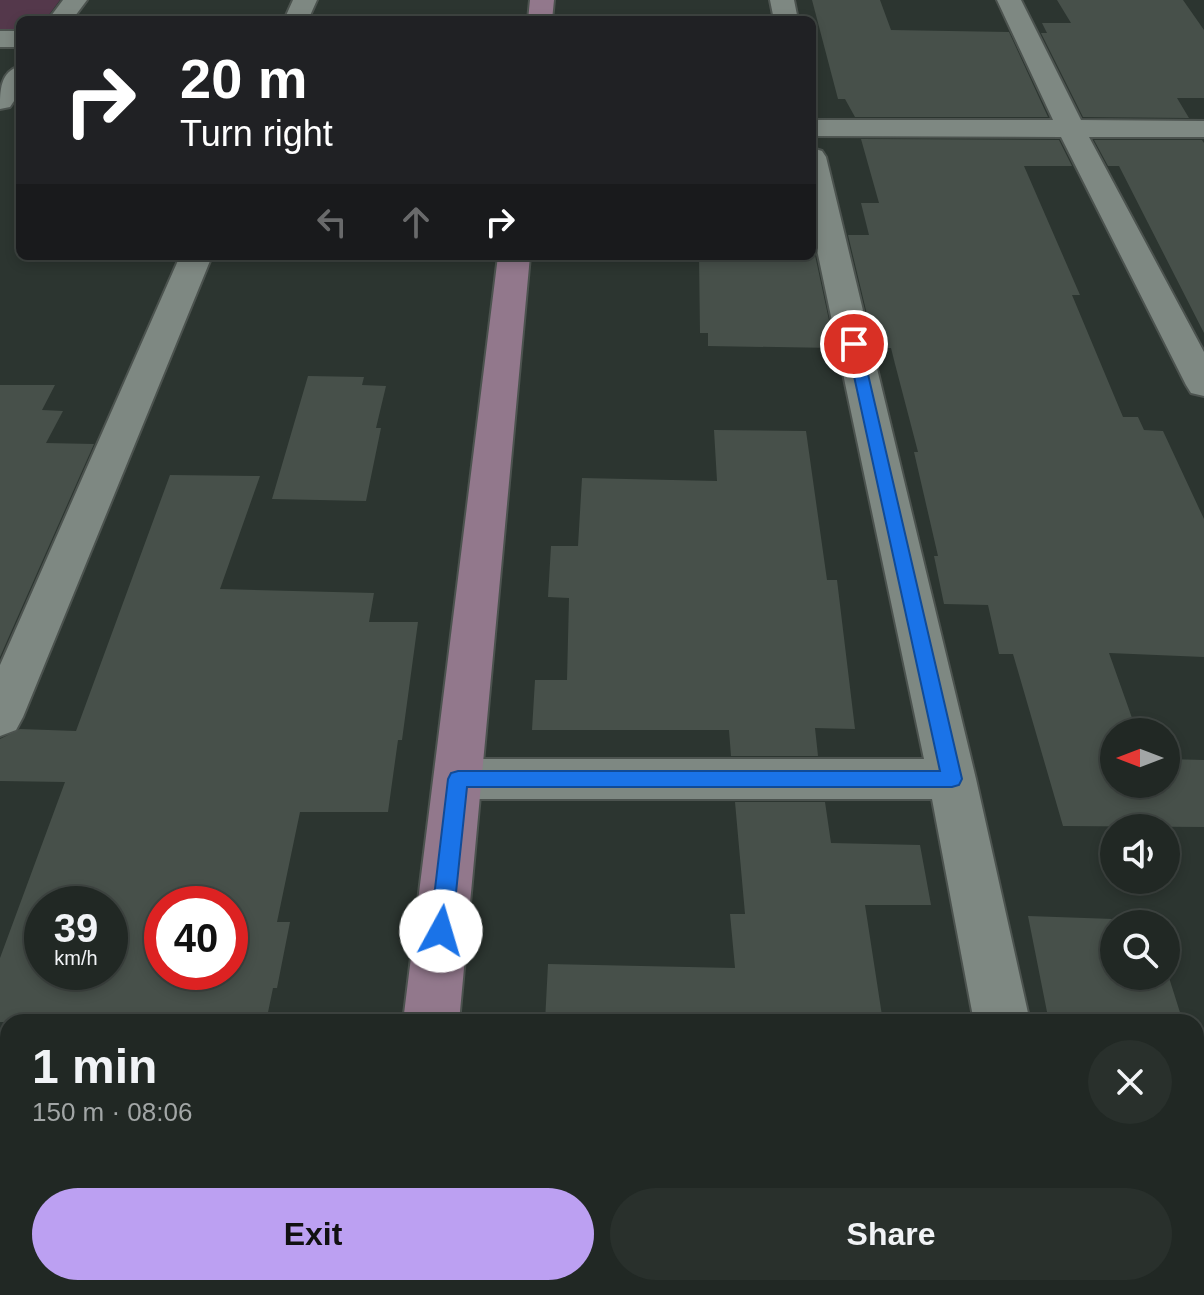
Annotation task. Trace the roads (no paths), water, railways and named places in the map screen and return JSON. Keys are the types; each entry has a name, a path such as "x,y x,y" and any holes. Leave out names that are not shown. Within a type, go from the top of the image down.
{"street":[{"path":"1009,0 1070,127 1204,385"},
{"path":"0,101 16,79"},
{"path":"816,128 1204,129"},
{"path":"816,175 952,779 1000,1014"},
{"path":"0,717 194,260"},
{"path":"432,1014 514,260"},
{"path":"458,779 952,779"}]}
